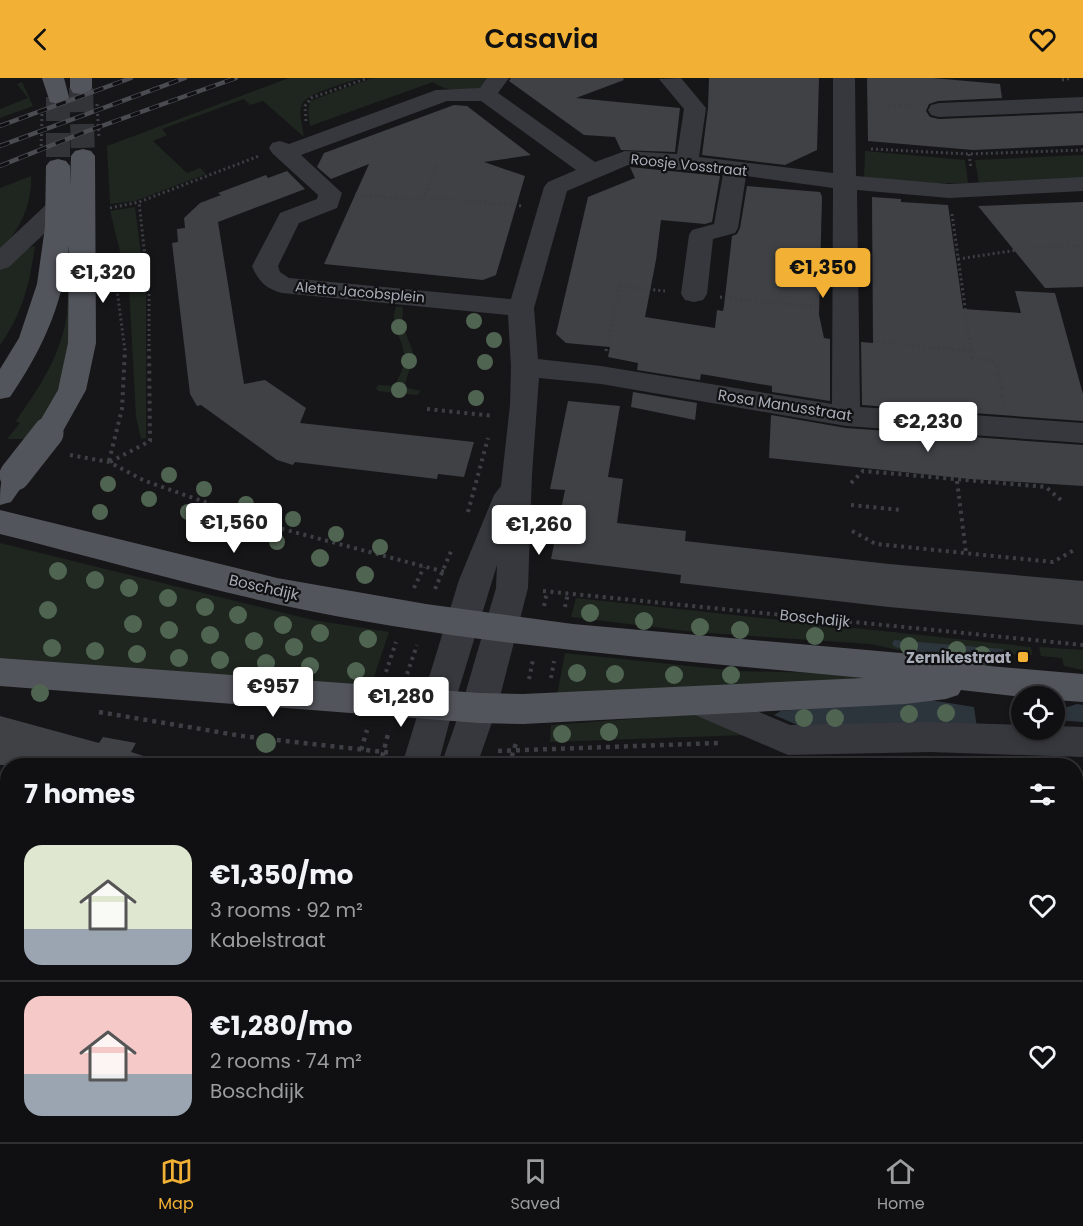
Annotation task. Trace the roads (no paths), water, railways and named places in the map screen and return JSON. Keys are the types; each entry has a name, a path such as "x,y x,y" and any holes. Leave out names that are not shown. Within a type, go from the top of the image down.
{"main road":[{"path":"8,485 48,433 72,390 82,343 81,225 91,149"},
{"path":"0,390 26,351 50,294 59,206 49,160"},
{"name":"Boschdijk","path":"0,522 277,591 418,606 462,622 501,627 548,642 901,667 989,680 1083,688"},
{"name":"Boschdijk","path":"0,672 391,689 436,705 523,709 700,702 905,690 989,680"}],"street":[{"path":"670,80 695,108 687,162"},
{"path":"492,86 592,171"},
{"name":"Aletta Jacobsplein","path":"492,86 444,95 316,141 283,150 330,193 328,203 289,218 265,266 269,276 282,285 521,308"},
{"path":"844,89 846,416"},
{"path":"939,110 1083,104"},
{"name":"Roosje Vosstraat","path":"501,627 512,588 524,405 525,367 521,308 556,187 625,158 687,162 844,182 949,191 1083,184"},
{"path":"694,294 701,235 726,228 735,169"},
{"path":"0,262 59,206"},
{"name":"Rosa Manusstraat","path":"525,367 601,375 846,416 1083,433"},
{"name":"Roosje Vosstraat","path":"462,622 475,580 518,474"},
{"path":"422,758 462,622"},
{"path":"461,758 479,708 501,627"},
{"name":"Boschdijk","path":"700,702 788,740 930,738 1083,742"}],"tunnel":[{"path":"81,88 83,156"},
{"path":"58,97 58,166"}],"railway":[{"path":"0,126 131,78"},
{"path":"0,146 185,78"},
{"path":"0,166 82,133 236,78"}],"place":[{"name":"Zernikestraat","path":"1023,657"}]}
